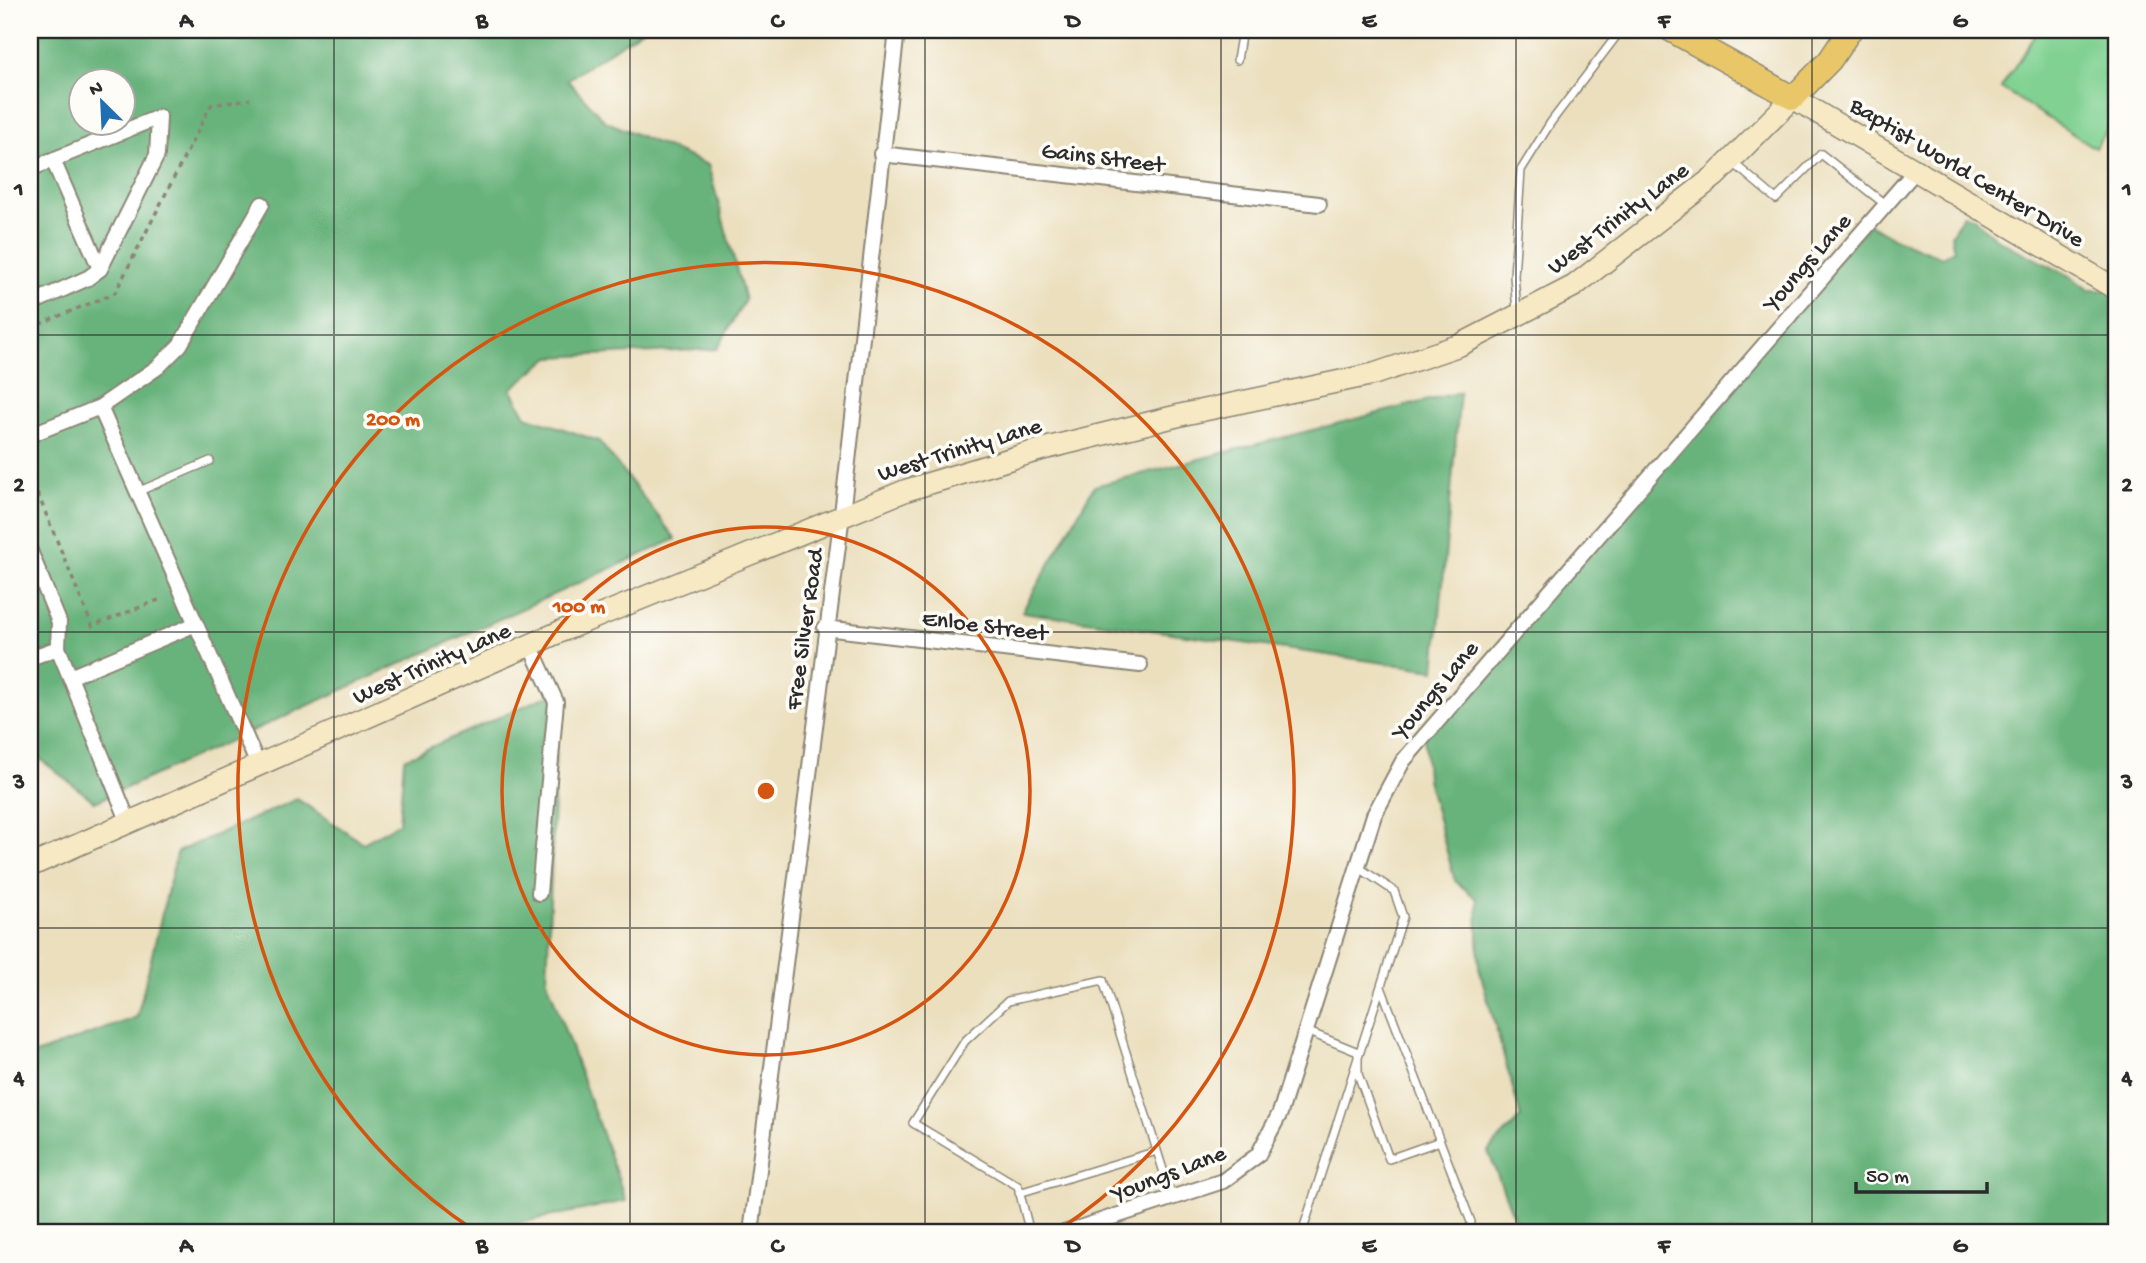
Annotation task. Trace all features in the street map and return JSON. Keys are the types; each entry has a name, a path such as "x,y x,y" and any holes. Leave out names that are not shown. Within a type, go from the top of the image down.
{"main road":[{"path":"1671,30 1695,36 1793,98"},
{"name":"West Trinity Lane","path":"30,866 530,645 907,489 1043,449 1185,414 1374,374 1460,345 1574,286 1731,160 1830,60 1850,30"},
{"name":"Baptist World Center Drive","path":"1793,98 2116,289"}],"street":[{"name":"Free Silver Road","path":"751,1233 825,628 842,514 897,30"},
{"path":"30,169 159,117 157,155 100,268 88,278 30,304"},
{"name":"Gains Street","path":"881,154 1320,204"},
{"path":"53,160 100,268"},
{"name":"Youngs Lane","path":"1064,1233 1223,1181 1258,1154 1271,1136 1280,1113 1374,815 1403,761 1916,170"},
{"path":"30,435 100,407 158,367 180,345 262,204"},
{"path":"100,407 259,767"},
{"path":"30,551 59,622 58,648 129,823"},
{"path":"69,677 196,624"},
{"name":"Enloe Street","path":"825,628 1140,665"},
{"path":"530,645 556,702 539,893"},
{"path":"30,659 58,648"}],"lane":[{"path":"1237,60 1242,30"},
{"path":"1518,315 1514,275 1521,170 1551,122 1621,30"},
{"path":"1731,160 1776,199 1821,154 1886,205"},
{"path":"138,492 210,461"},
{"path":"1301,1233 1403,917 1394,891 1383,881 1358,867"},
{"path":"1030,1233 1018,1186 913,1123 965,1041 1008,1001 1103,980 1172,1198"},
{"path":"1380,987 1471,1222 1470,1233"},
{"path":"1306,1031 1358,1052"},
{"path":"1358,1052 1358,1074 1389,1159 1440,1141"},
{"path":"1019,1193 1157,1151"}],"path":[{"path":"30,328 115,293 211,104 250,99"},
{"path":"30,475 92,626 161,599"}],"green space":[{"path":"30,30 642,30 567,80 605,121 708,165 745,300 717,349 550,357 511,389 526,416 599,441 676,539 95,802 30,751"},
{"path":"2038,30 2116,30 2116,114 2095,148 2001,88"},
{"path":"1963,215 1973,217 1996,239 2070,276 2089,290 2116,290 2116,1233 1520,1233 1488,1151 1521,1117 1479,968 1477,899 1455,881 1427,779 1424,734 1869,224 1893,238 1942,257 1954,250 1951,235"},
{"path":"1460,392 1435,670 1022,612 1094,486"},
{"path":"558,691 547,980 626,1201 470,1233 30,1233 30,1056 137,1017 177,852 297,799 363,843 399,823 404,759"}]}
